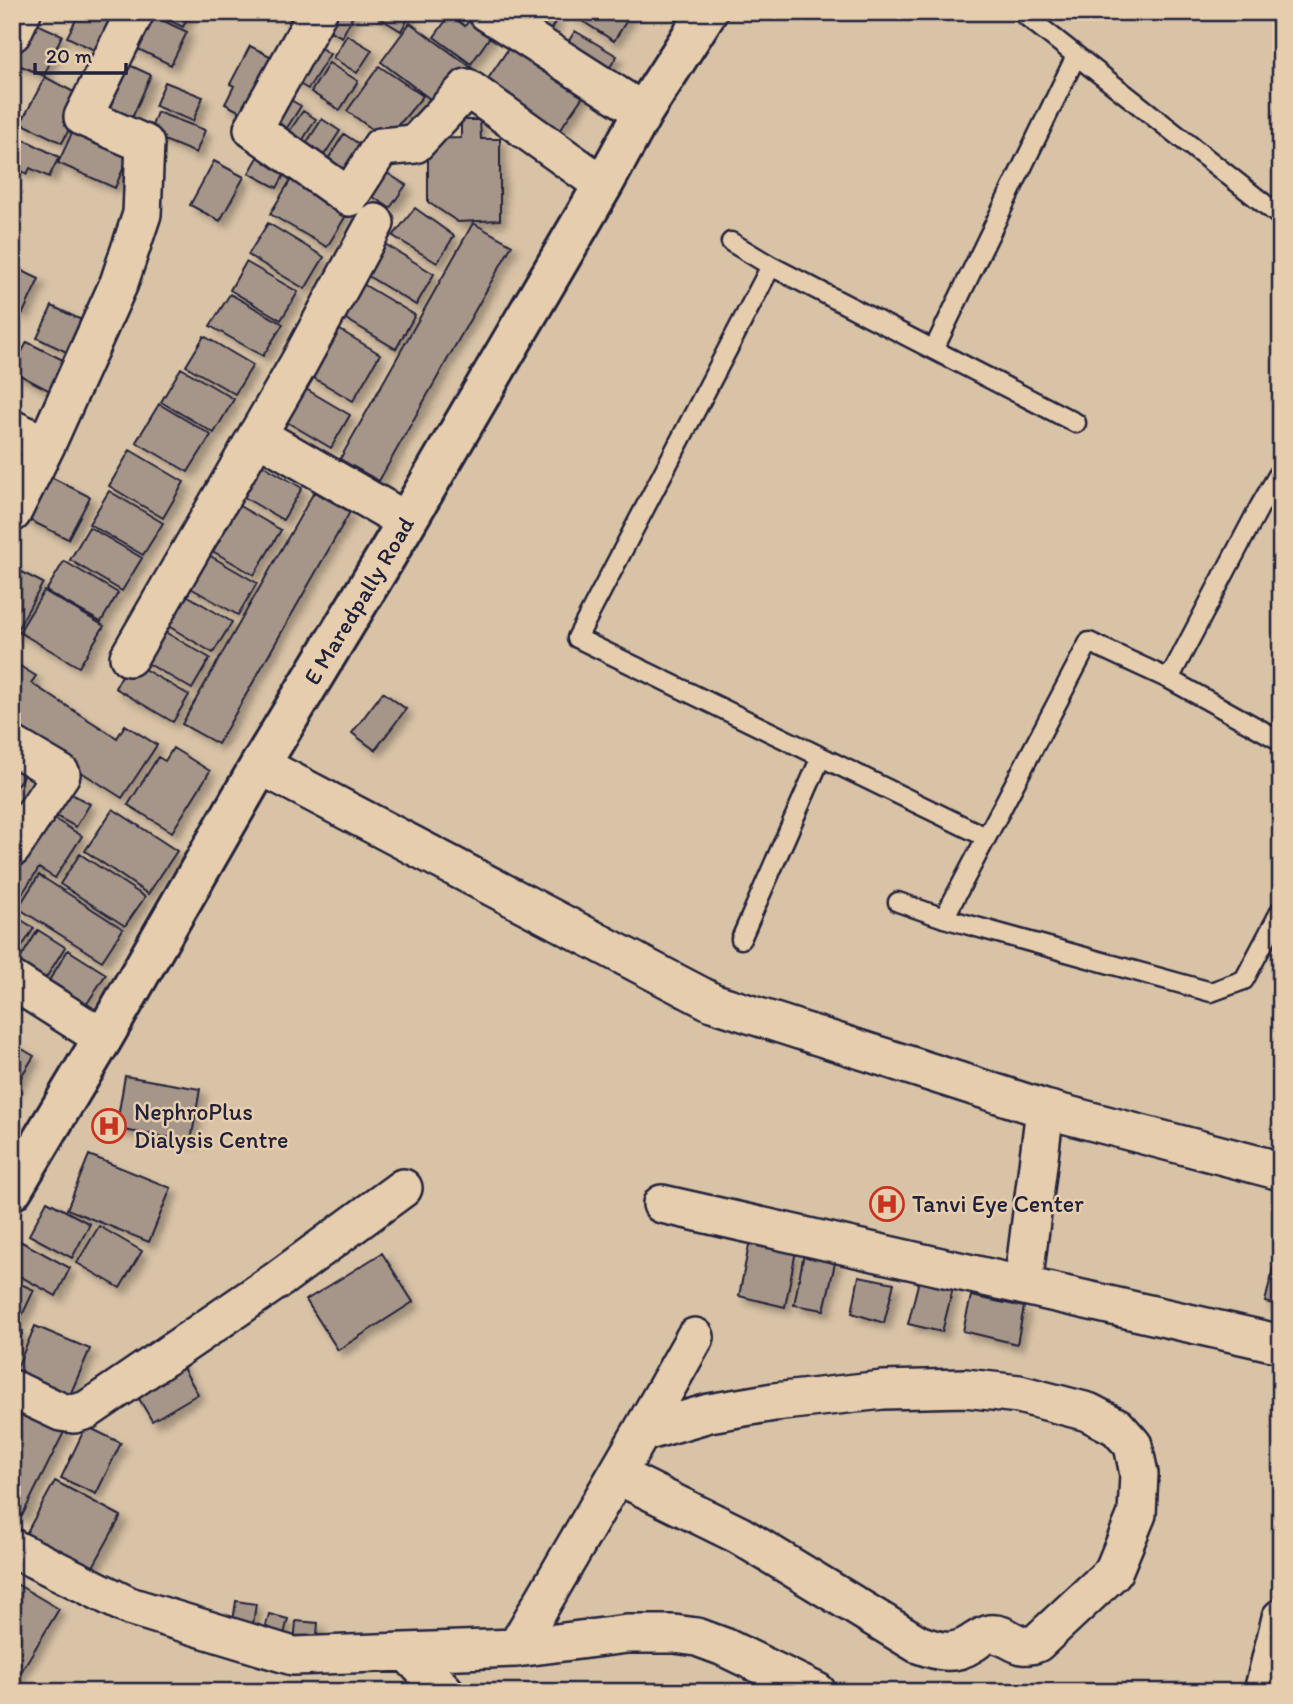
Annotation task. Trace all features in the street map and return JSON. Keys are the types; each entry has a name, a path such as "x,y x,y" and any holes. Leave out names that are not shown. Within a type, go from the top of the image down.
{"main road":[{"name":"E Maredpally Road","path":"12,1190 260,765 406,522 643,112 707,12"}],"street":[{"path":"12,33 22,12"},
{"path":"12,513 46,445 119,283 142,214 145,144 83,117 135,12"},
{"path":"318,12 253,128 349,197 381,147 415,144 467,88 603,185"},
{"path":"487,12 643,112"},
{"path":"129,657 299,363 375,223"},
{"path":"12,429 46,445"},
{"path":"257,435 406,522"},
{"path":"12,745 61,774 12,848"},
{"path":"260,765 712,1002 1045,1109 1281,1171"},
{"path":"12,980 103,1038"},
{"path":"1023,1285 1045,1109"},
{"path":"12,1388 61,1412 74,1414 86,1410 279,1279 403,1188"},
{"path":"662,1204 1281,1344"},
{"path":"516,1648 695,1337"},
{"path":"617,1475 739,1535 918,1644 950,1652 965,1648 987,1634 1002,1636 1028,1647 1037,1643 1113,1572 1137,1514 1139,1474 1133,1445 1117,1427 1088,1412 1019,1394 965,1388 883,1390 774,1402 709,1413 641,1433"},
{"path":"12,1548 128,1606 293,1656 516,1648 627,1634 674,1634 697,1637 724,1647 817,1692"},
{"path":"1263,1692 1281,1618"},
{"path":"407,1652 445,1692"}],"lane":[{"path":"1021,12 1281,217"},
{"path":"934,349 1076,56"},
{"path":"731,242 771,266 1076,423"},
{"path":"771,266 577,638 986,837"},
{"path":"1169,680 1281,470"},
{"path":"944,918 1089,642 1169,680 1281,741"},
{"path":"741,939 821,757"},
{"path":"898,902 944,918 1210,992 1244,980 1281,910"}],"building":[{"path":"80,12 132,12 109,57 67,37"},
{"path":"145,12 187,32 171,65 128,44"},
{"path":"152,12 190,12 183,27"},
{"path":"274,12 302,12 298,22"},
{"path":"328,12 355,12 342,37 320,26"},
{"path":"370,12 412,12 401,31"},
{"path":"505,12 545,12 557,19 546,37"},
{"path":"568,12 632,12 614,41"},
{"path":"474,13 496,28 471,64 434,37 450,15 465,26"},
{"path":"23,18 62,35 44,76 12,62 12,43"},
{"path":"410,23 472,68 442,108 381,62"},
{"path":"575,31 617,56 605,75 563,50"},
{"path":"347,35 372,50 357,73 333,58"},
{"path":"312,42 330,54 308,89 289,78"},
{"path":"513,42 586,92 552,141 479,92"},
{"path":"250,46 282,62 252,118 225,104 234,86 230,84"},
{"path":"114,58 151,75 129,125 91,108"},
{"path":"329,63 358,81 340,110 311,92"},
{"path":"379,66 423,96 403,120 383,137 347,111"},
{"path":"45,77 85,98 62,143 21,123"},
{"path":"165,82 203,97 193,121 155,106"},
{"path":"284,96 301,106 281,137 264,127"},
{"path":"303,111 316,119 295,152 281,144"},
{"path":"157,112 205,130 196,153 149,134"},
{"path":"322,119 340,131 318,164 300,153"},
{"path":"461,120 480,120 481,139 500,139 500,220 458,222 428,202 428,139 461,138"},
{"path":"72,133 128,157 115,188 58,163"},
{"path":"344,134 368,150 347,183 323,167"},
{"path":"19,137 59,157 49,177 30,168 27,174 12,166 12,151"},
{"path":"261,152 289,166 277,188 249,173"},
{"path":"214,161 244,177 220,221 190,205"},
{"path":"379,168 406,185 390,208 364,191"},
{"path":"296,171 353,204 327,247 270,214"},
{"path":"415,208 454,236 437,263 393,236"},
{"path":"268,223 324,257 305,289 248,255"},
{"path":"473,223 512,245 379,481 340,459"},
{"path":"380,241 434,274 416,305 363,273"},
{"path":"246,262 298,292 281,320 230,290"},
{"path":"12,266 39,279 23,313 12,308"},
{"path":"356,280 415,315 396,349 336,313"},
{"path":"230,294 283,324 263,356 210,326"},
{"path":"52,306 90,324 75,356 37,338"},
{"path":"335,327 380,354 353,401 307,374"},
{"path":"204,336 253,365 235,394 186,366"},
{"path":"27,342 65,361 50,391 12,371"},
{"path":"181,368 234,399 214,433 161,402"},
{"path":"294,382 350,415 331,448 275,415"},
{"path":"159,404 211,435 188,472 136,442"},
{"path":"130,450 184,482 163,518 109,486"},
{"path":"254,460 302,488 283,520 235,492"},
{"path":"43,473 90,497 68,539 21,516"},
{"path":"109,491 163,523 143,555 89,524"},
{"path":"314,492 350,512 218,744 182,724"},
{"path":"229,500 281,530 254,575 202,545"},
{"path":"89,527 142,558 122,591 70,560"},
{"path":"200,550 257,583 238,615 180,582"},
{"path":"64,561 118,593 101,622 46,591"},
{"path":"12,567 43,583 13,637 12,637"},
{"path":"178,590 232,622 213,653 160,621"},
{"path":"44,591 104,626 79,667 19,632"},
{"path":"153,625 210,658 192,689 135,656"},
{"path":"12,661 36,676 31,683 117,738 125,725 157,745 122,798 12,728"},
{"path":"130,661 189,695 173,722 115,688"},
{"path":"383,692 406,709 375,750 352,733"},
{"path":"173,748 210,771 172,832 128,805 158,757 165,761"},
{"path":"12,767 24,775 12,792"},
{"path":"57,786 90,804 76,827 43,809"},
{"path":"113,809 177,851 148,894 85,851"},
{"path":"40,810 82,836 55,878 39,868 16,903 12,901 12,853"},
{"path":"80,854 145,897 125,926 60,884"},
{"path":"39,875 123,929 102,961 18,908"},
{"path":"12,914 34,928 12,962"},
{"path":"38,930 65,947 41,986 14,969"},
{"path":"68,950 106,974 83,1010 45,987"},
{"path":"12,1043 34,1056 12,1091"},
{"path":"125,1076 200,1089 191,1141 116,1129"},
{"path":"89,1155 171,1188 149,1242 67,1209"},
{"path":"47,1201 90,1224 72,1258 29,1235"},
{"path":"99,1226 142,1251 120,1288 77,1263"},
{"path":"1281,1235 1281,1306 1265,1302"},
{"path":"750,1240 796,1251 785,1307 739,1296"},
{"path":"20,1241 70,1268 56,1296 12,1272 12,1255"},
{"path":"382,1253 413,1302 338,1350 306,1300"},
{"path":"804,1253 836,1259 824,1310 794,1305"},
{"path":"859,1276 894,1283 884,1323 852,1313"},
{"path":"12,1280 34,1290 18,1324 12,1321"},
{"path":"919,1280 953,1288 942,1332 908,1324"},
{"path":"971,1296 1024,1307 1017,1344 963,1331"},
{"path":"35,1326 90,1349 70,1395 15,1372"},
{"path":"12,1327 23,1331 12,1357"},
{"path":"176,1356 198,1394 152,1421 130,1383"},
{"path":"12,1401 66,1428 22,1516 12,1511"},
{"path":"86,1426 121,1443 96,1494 61,1478"},
{"path":"55,1481 121,1516 88,1576 22,1541"},
{"path":"13,1582 59,1609 12,1687 12,1584"},
{"path":"236,1601 256,1604 252,1631 232,1628"},
{"path":"269,1614 288,1619 283,1638 264,1633"},
{"path":"296,1621 318,1623 316,1647 294,1645"}],"place":[{"name":"NephroPlus Dialysis Centre","path":"109,1126"},
{"name":"Tanvi Eye Center","path":"887,1204"}]}
